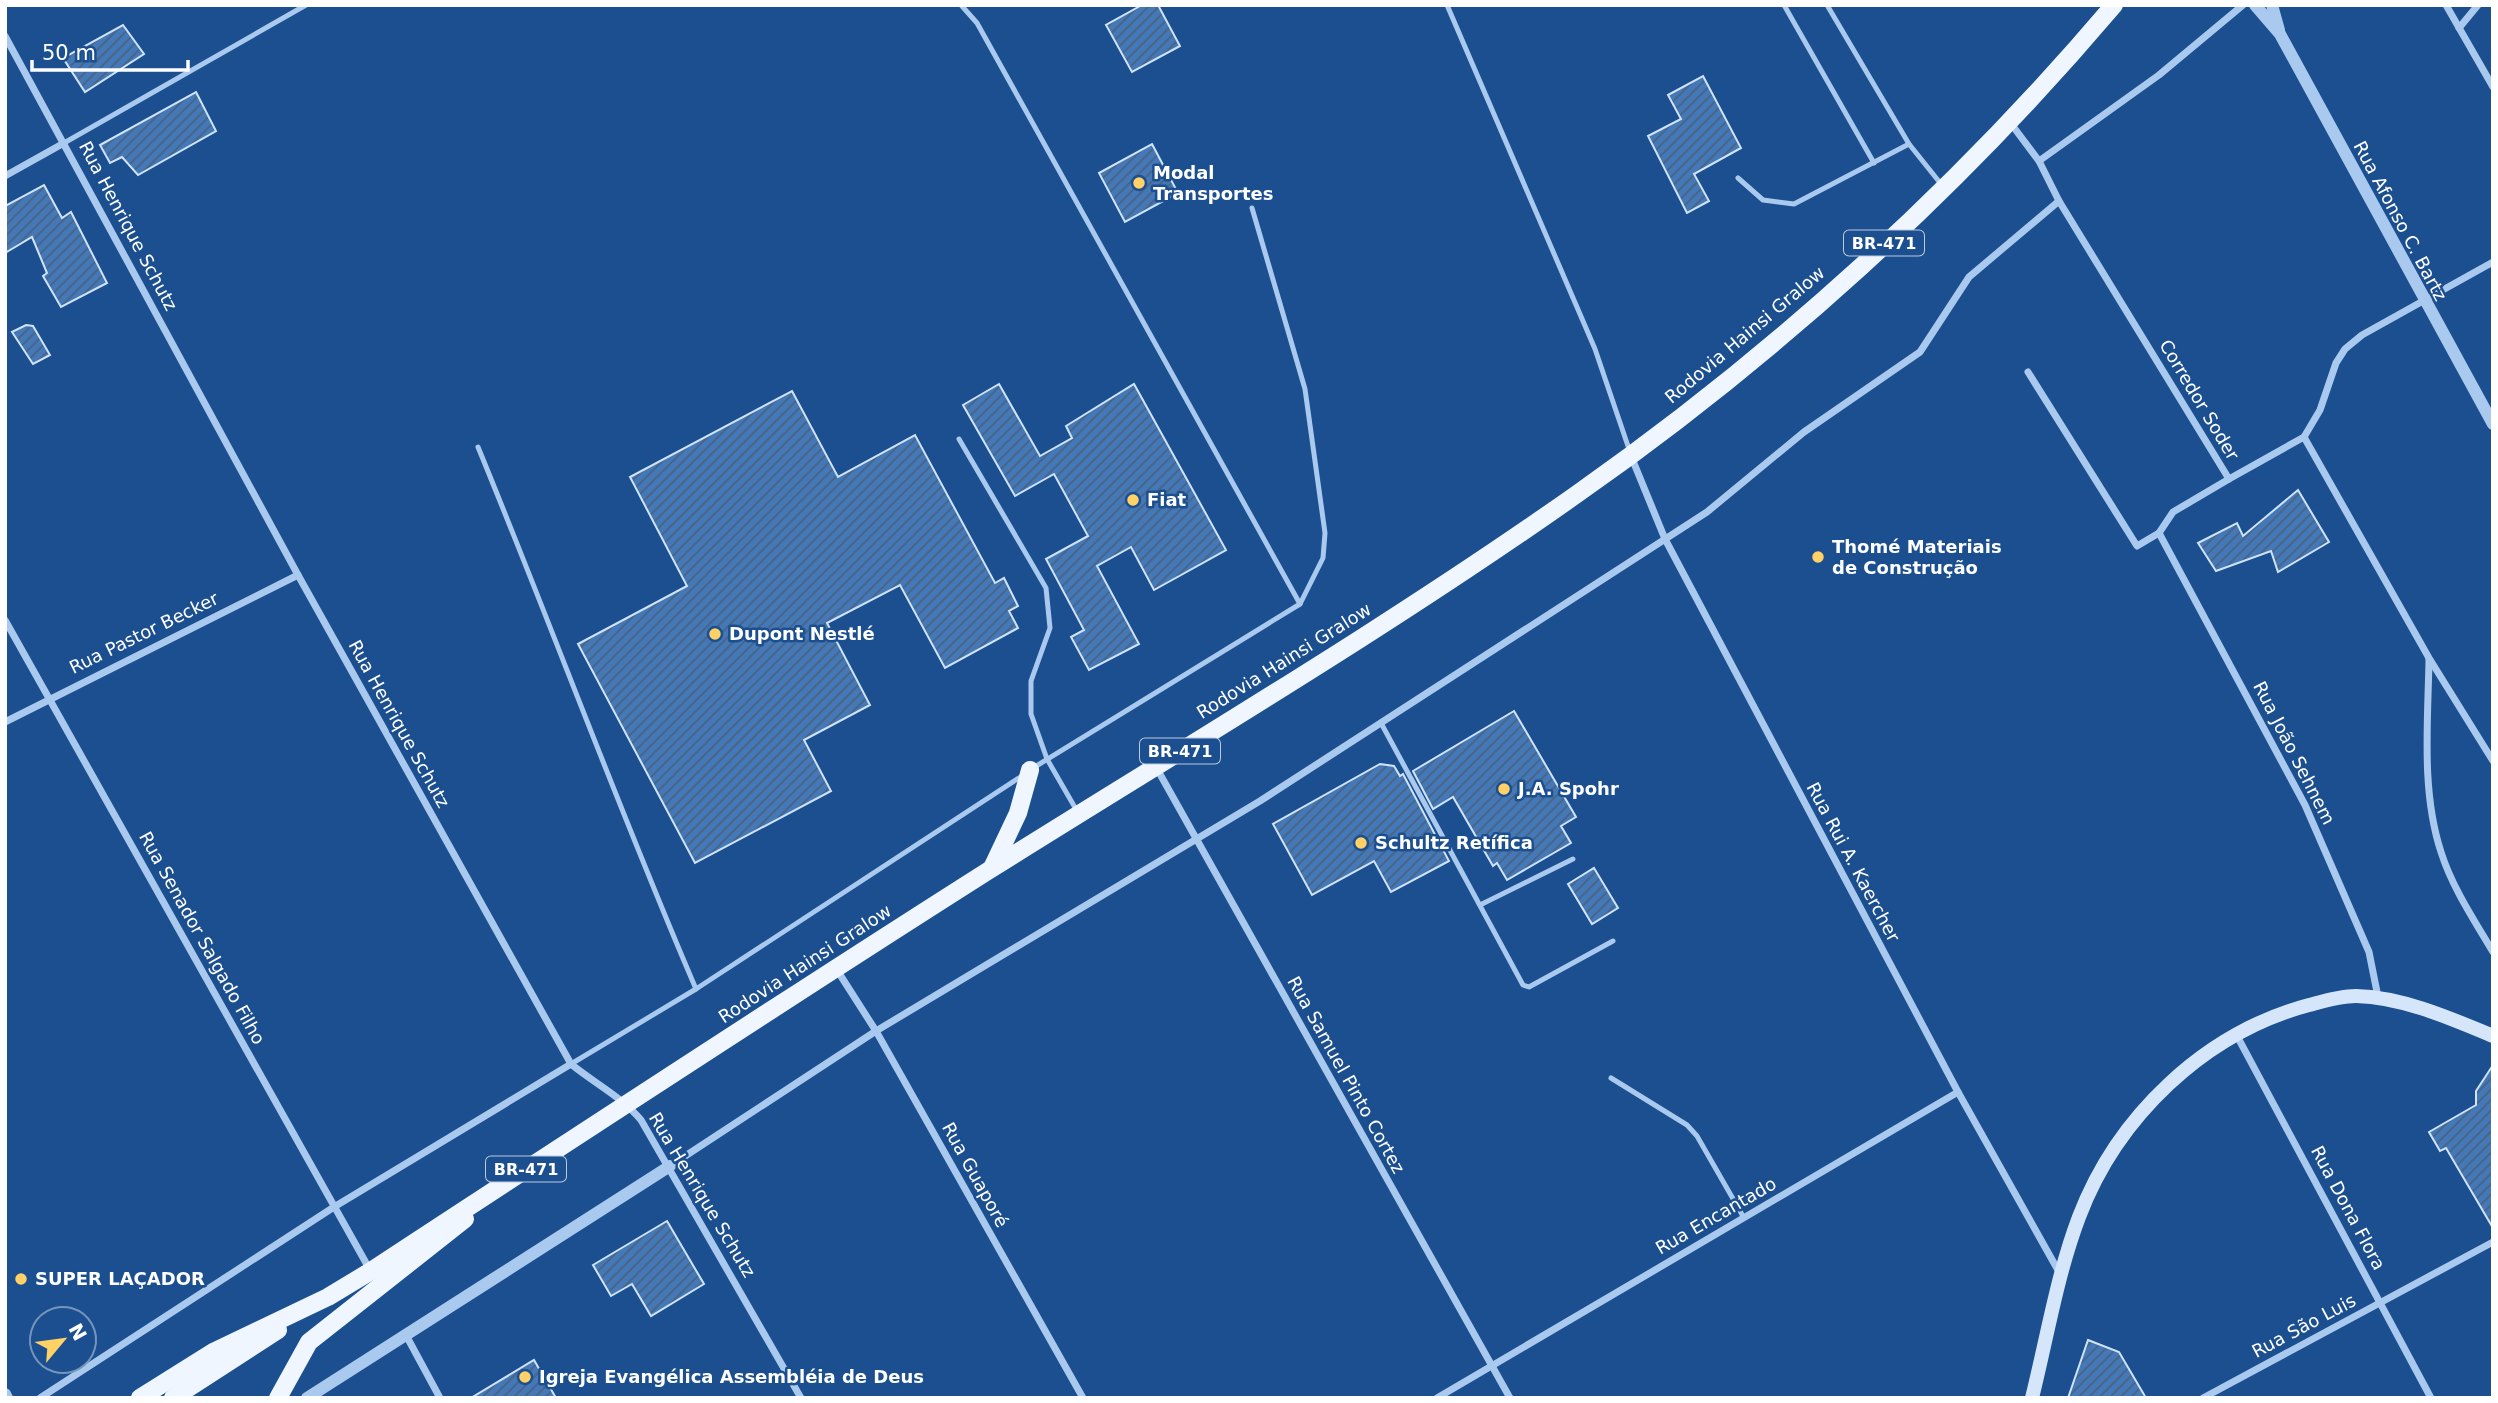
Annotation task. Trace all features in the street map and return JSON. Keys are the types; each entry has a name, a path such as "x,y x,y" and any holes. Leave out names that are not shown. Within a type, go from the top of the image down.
{"main road":[{"name":"Rodovia Hainsi Gralow","path":"173,1398 627,1103 1492,552 1630,455 1739,370 1823,299 2009,120 2114,5"},
{"path":"992,869 1017,813 1030,770"},
{"path":"2032,1398 2079,1218 2104,1165 2124,1133 2150,1101 2215,1047 2236,1033 2290,1010 2352,996 2378,998 2431,1013 2493,1036"},
{"path":"278,1398 309,1342 349,1307 456,1229 485,1196"},
{"name":"Rodovia Hainsi Gralow","path":"140,1398 215,1352 328,1297"}],"street":[{"path":"2039,161 2159,75 2243,5"},
{"name":"Rua Afonso C. Bartz","path":"2255,5 2280,34 2423,301 2493,424"},
{"name":"Rua Afonso C. Bartz","path":"2272,5 2280,34"},
{"path":"2446,5 2493,87"},
{"path":"2459,28 2478,5"},
{"name":"Rua Henrique Schutz","path":"5,36 298,575 571,1064 600,1088 627,1103 670,1166 801,1398"},
{"name":"Corredor Soder","path":"2009,120 2039,161 2059,201 2229,479 2304,437"},
{"path":"5,176 64,143"},
{"path":"307,1398 407,1337 876,1031 1260,801 1707,512 1804,432 1920,352 1969,277 2059,201"},
{"path":"2493,261 2345,349 2320,410 2304,437 2429,658 2493,761"},
{"path":"2028,372 2137,546 2159,533 2173,512 2229,479"},
{"name":"Rua Rui A. Kaercher","path":"1630,455 1665,539 1958,1093 2062,1277"},
{"name":"Rua João Sehnem","path":"2159,533 2305,805 2369,952 2378,998"},
{"name":"Rua Pastor Becker","path":"5,722 298,575"},
{"name":"Rua Senador Salgado Filho","path":"5,620 370,1271"},
{"path":"2429,658 2428,781 2434,826 2455,886 2493,952"},
{"name":"Rua Samuel Pinto Cortez","path":"1156,766 1510,1398"},
{"name":"Rua Guaporé","path":"837,970 876,1031 1083,1398"},
{"name":"Rua Dona Flora","path":"2236,1033 2431,1398"},
{"path":"40,1398 334,1206 571,1064"},
{"name":"Rua Encantado","path":"1437,1398 1958,1093"},
{"name":"Rua São Luis","path":"2203,1398 2493,1242"},
{"path":"407,1337 440,1398"}],"lane":[{"path":"64,143 306,5"},
{"path":"961,5 983,35 1300,604"},
{"path":"1447,5 1595,349 1630,455"},
{"path":"1784,5 1874,163"},
{"path":"1827,5 1909,144 1943,186"},
{"path":"1738,177 1763,200 1794,204 1909,144"},
{"path":"571,1064 696,989 1047,759 1300,604 1323,558 1325,533 1306,389 1252,208"},
{"path":"959,439 1046,588 1050,628 1031,681 1031,714 1047,759 1079,816"},
{"path":"478,447 532,578 630,837 696,989"},
{"path":"1381,723 1523,985 1529,987 1613,941"},
{"path":"1480,905 1573,859"},
{"path":"1611,1077 1687,1125 1744,1218"}],"building":[{"path":"1142,5 1158,5 1180,46 1132,72 1106,25"},
{"path":"123,25 144,54 85,92 63,58"},
{"path":"1703,76 1741,148 1694,174 1709,201 1687,213 1648,136 1681,119 1668,95"},
{"path":"196,92 216,131 138,175 122,157 110,163 100,145"},
{"name":"Modal Transportes","path":"1152,144 1178,193 1125,222 1099,173"},
{"path":"44,185 62,218 71,212 107,283 61,307 43,276 47,273 32,237 5,253 5,206"},
{"path":"26,325 33,326 50,355 33,364 12,332"},
{"name":"Fiat","path":"999,384 1040,456 1072,438 1066,426 1134,384 1226,550 1154,590 1131,547 1097,566 1139,644 1089,670 1071,637 1084,630 1046,559 1088,536 1054,474 1015,496 963,405"},
{"name":"Dupont Nestlé","path":"792,391 838,477 915,435 995,583 1004,578 1018,606 1009,611 1018,628 945,668 900,585 827,623 870,705 804,740 831,791 695,863 578,644 687,586 630,477"},
{"path":"2298,490 2329,542 2278,572 2271,551 2216,571 2198,543 2237,523 2243,536"},
{"name":"J.A. Spohr","path":"1514,711 1576,817 1561,826 1571,843 1507,880 1497,863 1493,866 1453,797 1433,809 1413,771"},
{"name":"Schultz Retífica","path":"1380,764 1394,766 1400,776 1403,774 1449,861 1391,892 1374,861 1312,895 1273,824"},
{"path":"1594,868 1618,908 1592,924 1568,884"},
{"path":"2493,1065 2493,1228 2446,1148 2440,1151 2429,1132 2476,1105 2476,1091"},
{"path":"667,1221 704,1284 651,1316 632,1284 611,1296 593,1265"},
{"path":"2088,1340 2119,1352 2146,1398 2068,1398"},
{"name":"Igreja Evangélica Assembléia de Deus","path":"534,1360 556,1398 471,1398"}],"place":[{"name":"Modal Transportes","path":"1139,183"},
{"name":"Fiat","path":"1133,500"},
{"name":"Thomé Materiais de Construção","path":"1818,557"},
{"name":"Dupont Nestlé","path":"715,634"},
{"name":"J.A. Spohr","path":"1504,789"},
{"name":"Schultz Retífica","path":"1361,843"},
{"name":"SUPER LAÇADOR","path":"21,1279"},
{"name":"Igreja Evangélica Assembléia de Deus","path":"525,1377"}]}
